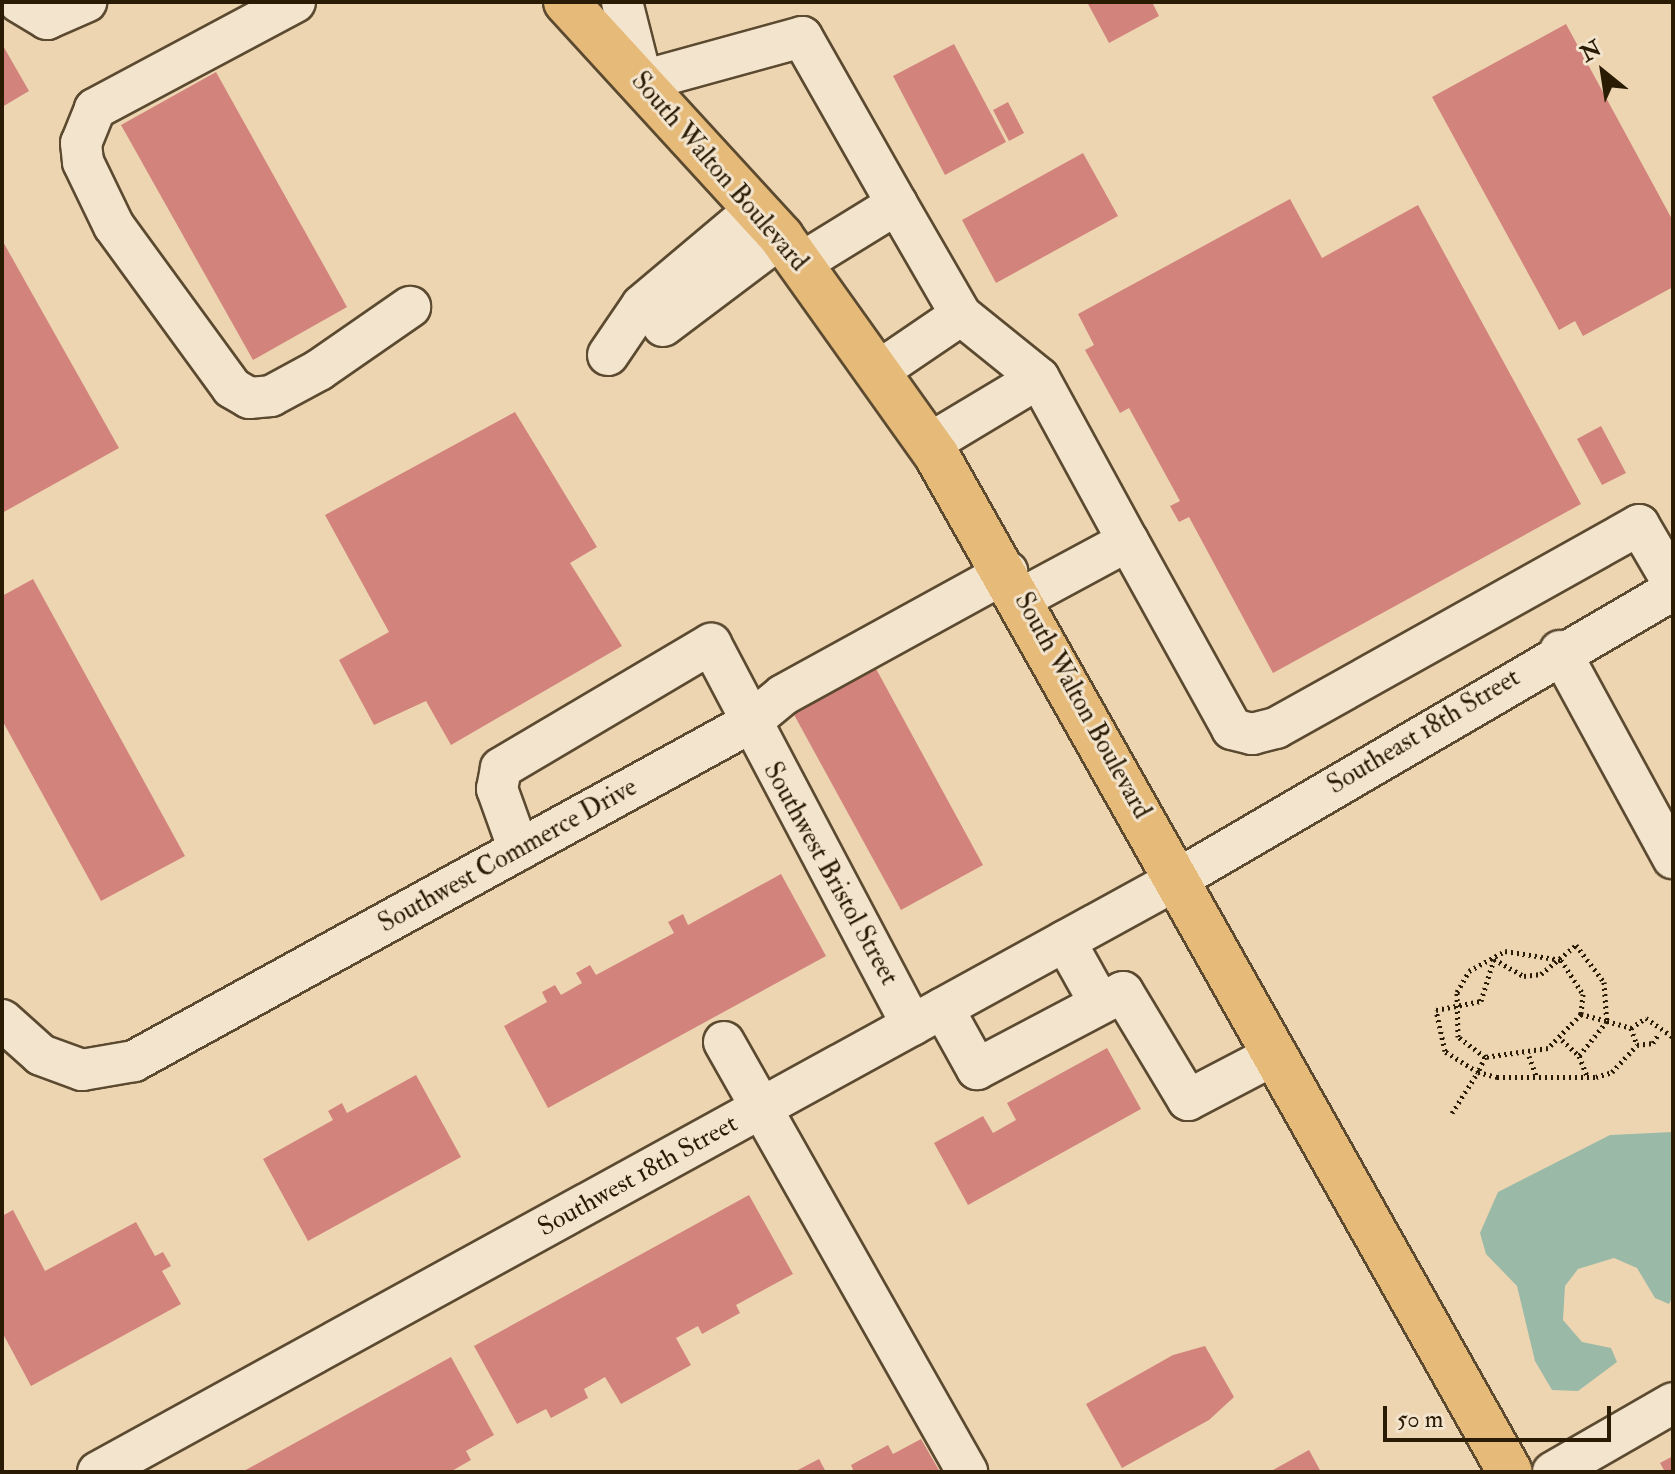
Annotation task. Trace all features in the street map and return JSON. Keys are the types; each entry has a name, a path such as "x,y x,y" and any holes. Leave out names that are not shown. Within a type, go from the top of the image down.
{"main road":[{"name":"South Walton Boulevard","path":"566,2 642,81 779,236 880,370 929,444 1015,585 1510,1472"}],"street":[{"path":"19,2 47,19 86,2"},
{"path":"295,2 95,109 85,126 83,162 114,226 232,388 249,398 271,396 319,370 410,307"},
{"path":"622,2 642,81 802,37 961,315 1039,378 1232,729 1252,734 1276,728 1639,525 1673,583"},
{"path":"608,355 642,305 779,236 897,204"},
{"path":"663,326 779,236"},
{"path":"880,370 961,315"},
{"path":"929,444 1039,378"},
{"name":"Southwest Commerce Drive","path":"2,1020 59,1062 82,1070 123,1066 748,724 783,695 1015,585 1128,541"},
{"name":"Southeast 18th Street","path":"1178,879 1560,651 1673,590"},
{"name":"Southwest Bristol Street","path":"519,850 497,789 501,768 711,644 748,724 928,1016 977,1069 1098,1000"},
{"path":"1560,651 1673,858"},
{"name":"Southwest 18th Street","path":"98,1472 1178,879"},
{"path":"1065,941 1098,1000 1113,992 1133,999 1188,1100 1276,1054"},
{"path":"724,1042 967,1472"},
{"path":"1553,1472 1673,1403"}],"path":[{"path":"1494,959 1524,976 1541,974 1576,945 1592,960 1604,982 1607,1021 1579,1056"},
{"path":"1523,949 1561,960 1583,994 1581,1014 1562,1040 1529,1056 1485,1057 1458,1037 1454,1009 1469,971 1494,959 1523,949"},
{"path":"1494,959 1481,1001 1454,1009 1436,1010 1437,1032 1445,1051 1478,1072 1537,1078 1612,1072 1637,1045 1653,1043 1659,1033"},
{"path":"1581,1014 1631,1028 1646,1018 1659,1033 1673,1037"},
{"path":"1631,1028 1637,1045"},
{"path":"1562,1040 1579,1056 1587,1076"},
{"path":"1529,1056 1537,1078"},
{"path":"1452,1113 1485,1057"}],"shaded area":[{"path":"1673,1132 1673,1296 1669,1304 1655,1298 1637,1268 1614,1258 1578,1269 1565,1286 1563,1320 1582,1342 1611,1348 1617,1362 1578,1391 1552,1390 1535,1361 1517,1286 1486,1254 1480,1233 1498,1192 1610,1135"}],"building":[{"path":"1087,2 1152,2 1159,16 1109,43"},
{"path":"1566,24 1673,221 1673,287 1583,336 1575,321 1559,330 1432,97"},
{"path":"2,44 29,91 2,107"},
{"path":"954,44 1006,142 945,175 893,76"},
{"path":"216,72 347,307 253,360 121,125"},
{"path":"1008,102 1024,133 1009,141 993,110"},
{"path":"1083,153 1118,216 996,283 962,220"},
{"path":"1290,199 1322,258 1418,205 1581,504 1273,673 1189,517 1179,522 1170,506 1180,501 1129,408 1120,413 1085,350 1094,345 1078,314"},
{"path":"2,240 119,448 2,513"},
{"path":"515,412 597,547 570,563 622,646 451,745 426,701 374,725 339,660 389,632 325,515"},
{"path":"1601,426 1626,473 1602,485 1577,439"},
{"path":"33,579 185,856 101,901 2,720 2,596"},
{"path":"874,665 983,865 901,910 792,711"},
{"path":"781,874 826,956 548,1108 504,1026 547,1002 542,992 555,985 561,995 582,983 576,973 590,965 596,975 674,933 668,922 683,914 688,925"},
{"path":"1107,1048 1141,1109 968,1205 934,1143 983,1116 993,1133 1016,1120 1007,1103"},
{"path":"416,1075 461,1157 308,1241 263,1159 333,1120 328,1111 342,1103 347,1113"},
{"path":"749,1195 793,1274 736,1305 740,1313 702,1334 698,1326 676,1338 691,1365 621,1404 605,1377 584,1389 588,1398 551,1418 546,1409 517,1424 474,1346"},
{"path":"13,1210 45,1271 136,1222 155,1256 163,1252 171,1266 162,1271 181,1304 31,1386 2,1332 2,1216"},
{"path":"1205,1346 1234,1397 1209,1420 1122,1468 1086,1404 1173,1355"},
{"path":"451,1357 494,1435 466,1451 471,1460 450,1472 242,1472"},
{"path":"921,1439 940,1472 854,1472 851,1465 888,1445 893,1454"},
{"path":"1309,1450 1321,1472 1274,1472 1273,1470"},
{"path":"1673,1456 1673,1472 1665,1472 1660,1463"},
{"path":"819,1459 826,1472 794,1472"}]}
